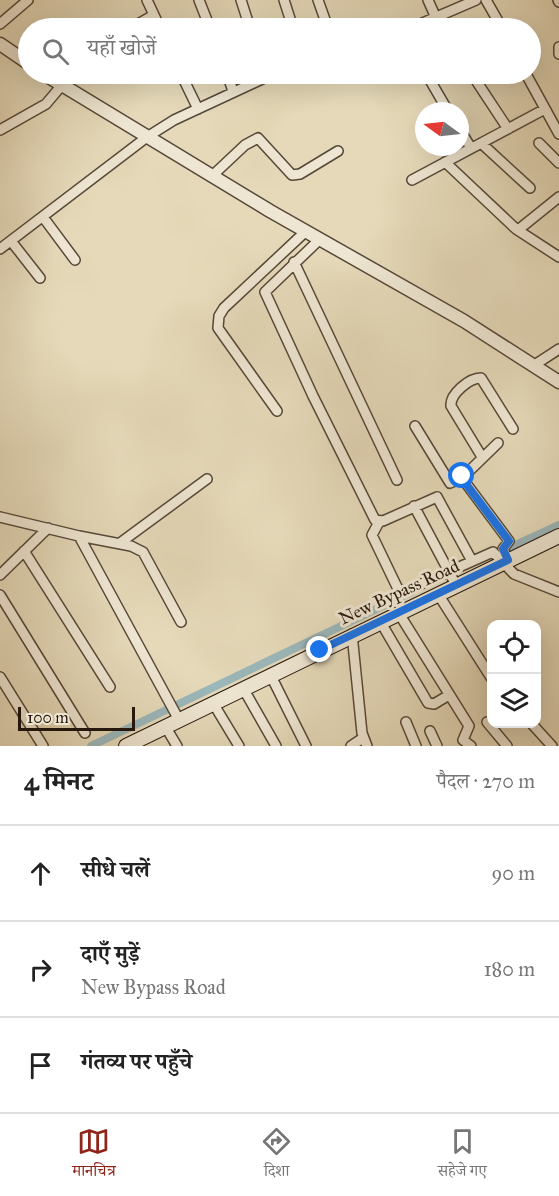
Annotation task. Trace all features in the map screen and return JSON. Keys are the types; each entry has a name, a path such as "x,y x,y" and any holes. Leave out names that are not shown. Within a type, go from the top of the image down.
{"main road":[{"name":"New Bypass Road","path":"126,746 165,726 174,711 213,703 438,594 452,577 559,536"}],"street":[{"path":"0,24 28,0"},
{"path":"147,0 155,18"},
{"path":"199,0 206,18"},
{"path":"241,0 247,18"},
{"path":"284,0 290,18"},
{"path":"318,0 324,18"},
{"path":"428,0 436,18 470,1"},
{"path":"486,0 496,18"},
{"path":"149,18 154,15"},
{"path":"0,45 18,57"},
{"path":"559,47 559,54"},
{"path":"186,84 198,109"},
{"path":"231,84 233,91"},
{"path":"0,249 147,137 248,84"},
{"path":"432,84 443,102"},
{"path":"478,84 508,129"},
{"path":"531,84 545,109 555,118 559,134"},
{"path":"0,130 46,104 62,85 305,232 464,321 534,363 559,382"},
{"path":"412,180 545,109"},
{"path":"212,176 245,145 258,138 292,175 300,174 338,151"},
{"path":"481,143 530,188"},
{"path":"539,143 559,163"},
{"path":"445,162 518,230 558,256"},
{"path":"518,230 559,197"},
{"path":"43,217 75,260"},
{"path":"276,411 218,328 217,322 224,308 305,232"},
{"path":"319,240 268,286 265,295 362,496 379,522"},
{"path":"11,241 40,278"},
{"path":"294,262 397,480"},
{"path":"534,363 559,349"},
{"path":"534,363 559,374"},
{"path":"482,457 451,406 454,395 473,378 481,378 513,429"},
{"path":"415,426 450,483 462,478 498,443"},
{"path":"120,543 207,478"},
{"path":"462,478 509,541 502,556"},
{"path":"472,561 440,499 434,497 379,522 372,535 401,590 407,592 452,577 472,561 492,552 502,556 520,577 559,592"},
{"path":"414,506 452,577"},
{"path":"0,517 79,536 120,543 143,552 181,622"},
{"path":"0,574 48,528"},
{"path":"79,536 174,711"},
{"path":"24,551 111,687"},
{"path":"438,594 489,674"},
{"path":"0,595 85,733"},
{"path":"398,612 469,726 463,740 471,746"},
{"path":"380,621 428,703 434,704 449,695"},
{"path":"351,746 365,742 352,634"},
{"path":"270,674 306,746"},
{"path":"0,677 43,746"},
{"path":"243,688 276,746"},
{"path":"213,703 239,746"},
{"path":"406,722 416,746"},
{"path":"165,726 177,746"},
{"path":"492,728 507,746"},
{"path":"536,728 552,746"},
{"path":"430,731 437,746"}],"waterway":[{"path":"500,552 559,525"},
{"path":"91,746 412,592"}],"route":[{"path":"320,650 508,560 503,549 509,541 462,476"}]}
